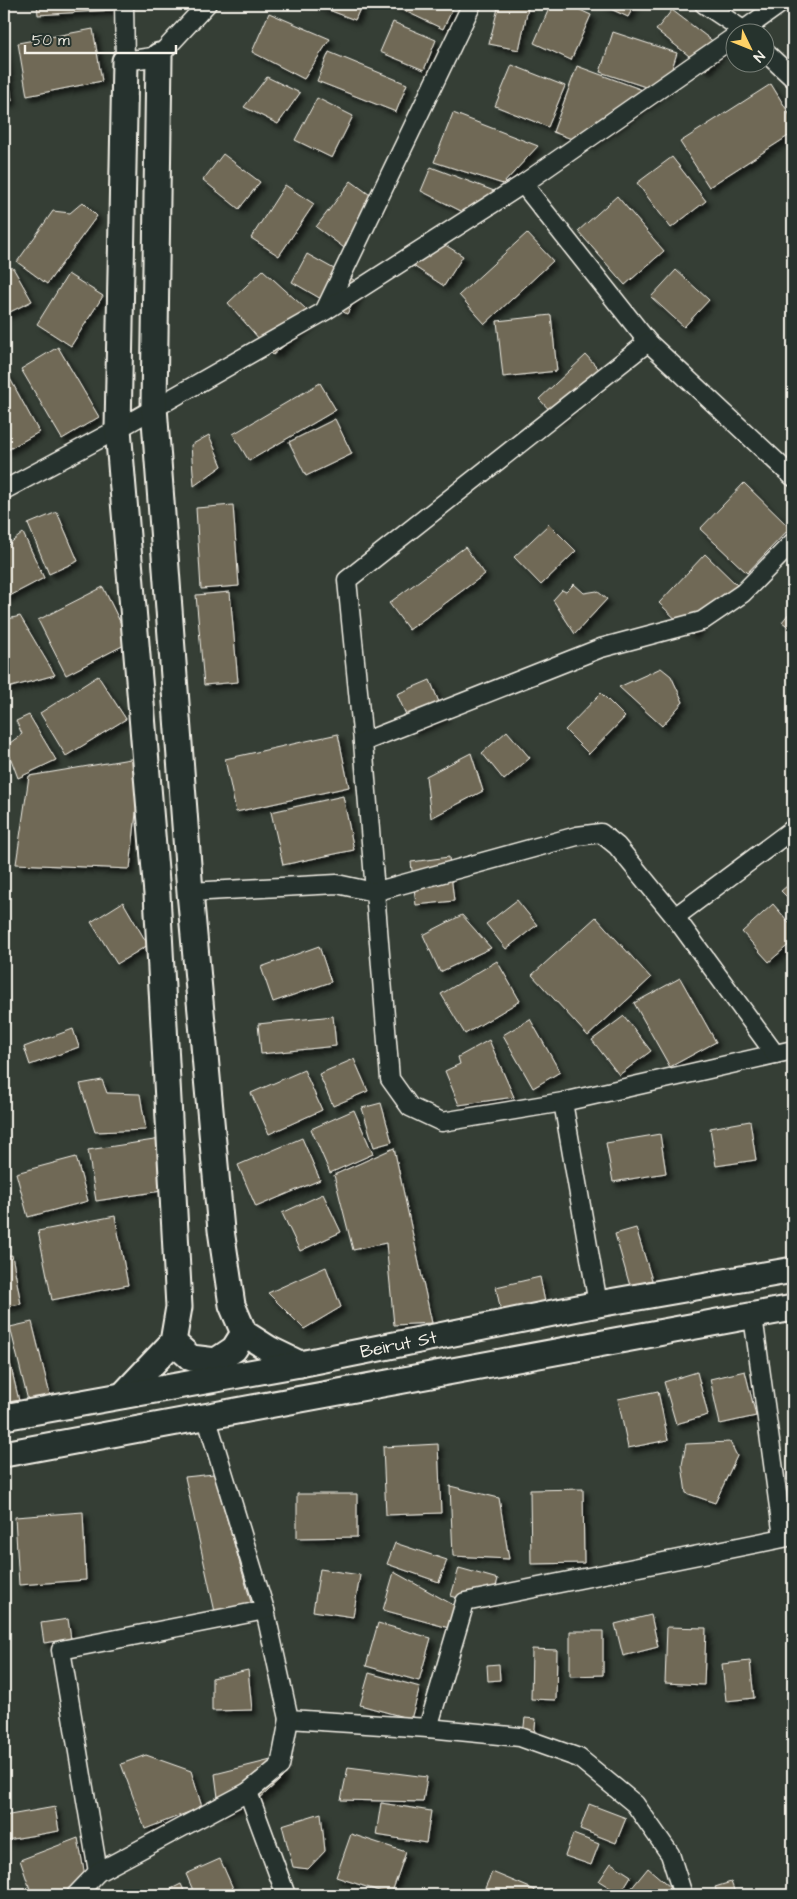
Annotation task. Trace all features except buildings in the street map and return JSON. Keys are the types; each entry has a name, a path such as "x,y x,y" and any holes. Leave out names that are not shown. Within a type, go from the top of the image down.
{"street":[{"path":"123,1395 174,1342 179,1307 157,894 118,429 125,61 124,4"},
{"path":"125,61 159,56 207,4"},
{"path":"325,311 472,4"},
{"path":"704,4 727,22"},
{"path":"756,22 780,4"},
{"path":"4,490 118,429 325,311 523,184 724,45"},
{"path":"159,56 154,407 190,892 221,1230 232,1305 244,1333 269,1349 300,1364"},
{"path":"774,60 793,78"},
{"path":"523,184 648,342 793,478"},
{"path":"648,342 347,580 390,1079 410,1107 442,1122 563,1102 793,1050"},
{"path":"362,742 601,648 702,621 743,593 793,542"},
{"path":"674,917 793,829"},
{"path":"157,894 337,884 374,892 577,836 601,834 617,846 674,917 775,1054"},
{"path":"563,1102 598,1304"},
{"name":"Beirut St","path":"4,1417 300,1364 598,1304 793,1270"},
{"name":"Beirut St","path":"4,1454 793,1308"},
{"path":"428,1728 465,1602 788,1536 753,1316"},
{"path":"174,1342 191,1358 216,1361 234,1349 244,1333"},
{"path":"76,1895 98,1872 248,1792 280,1766 289,1719 265,1610 206,1416"},
{"path":"98,1872 61,1650 265,1610"},
{"path":"289,1719 428,1728 520,1737 580,1758 635,1804 670,1854 683,1895"},
{"path":"248,1792 286,1895"}]}
